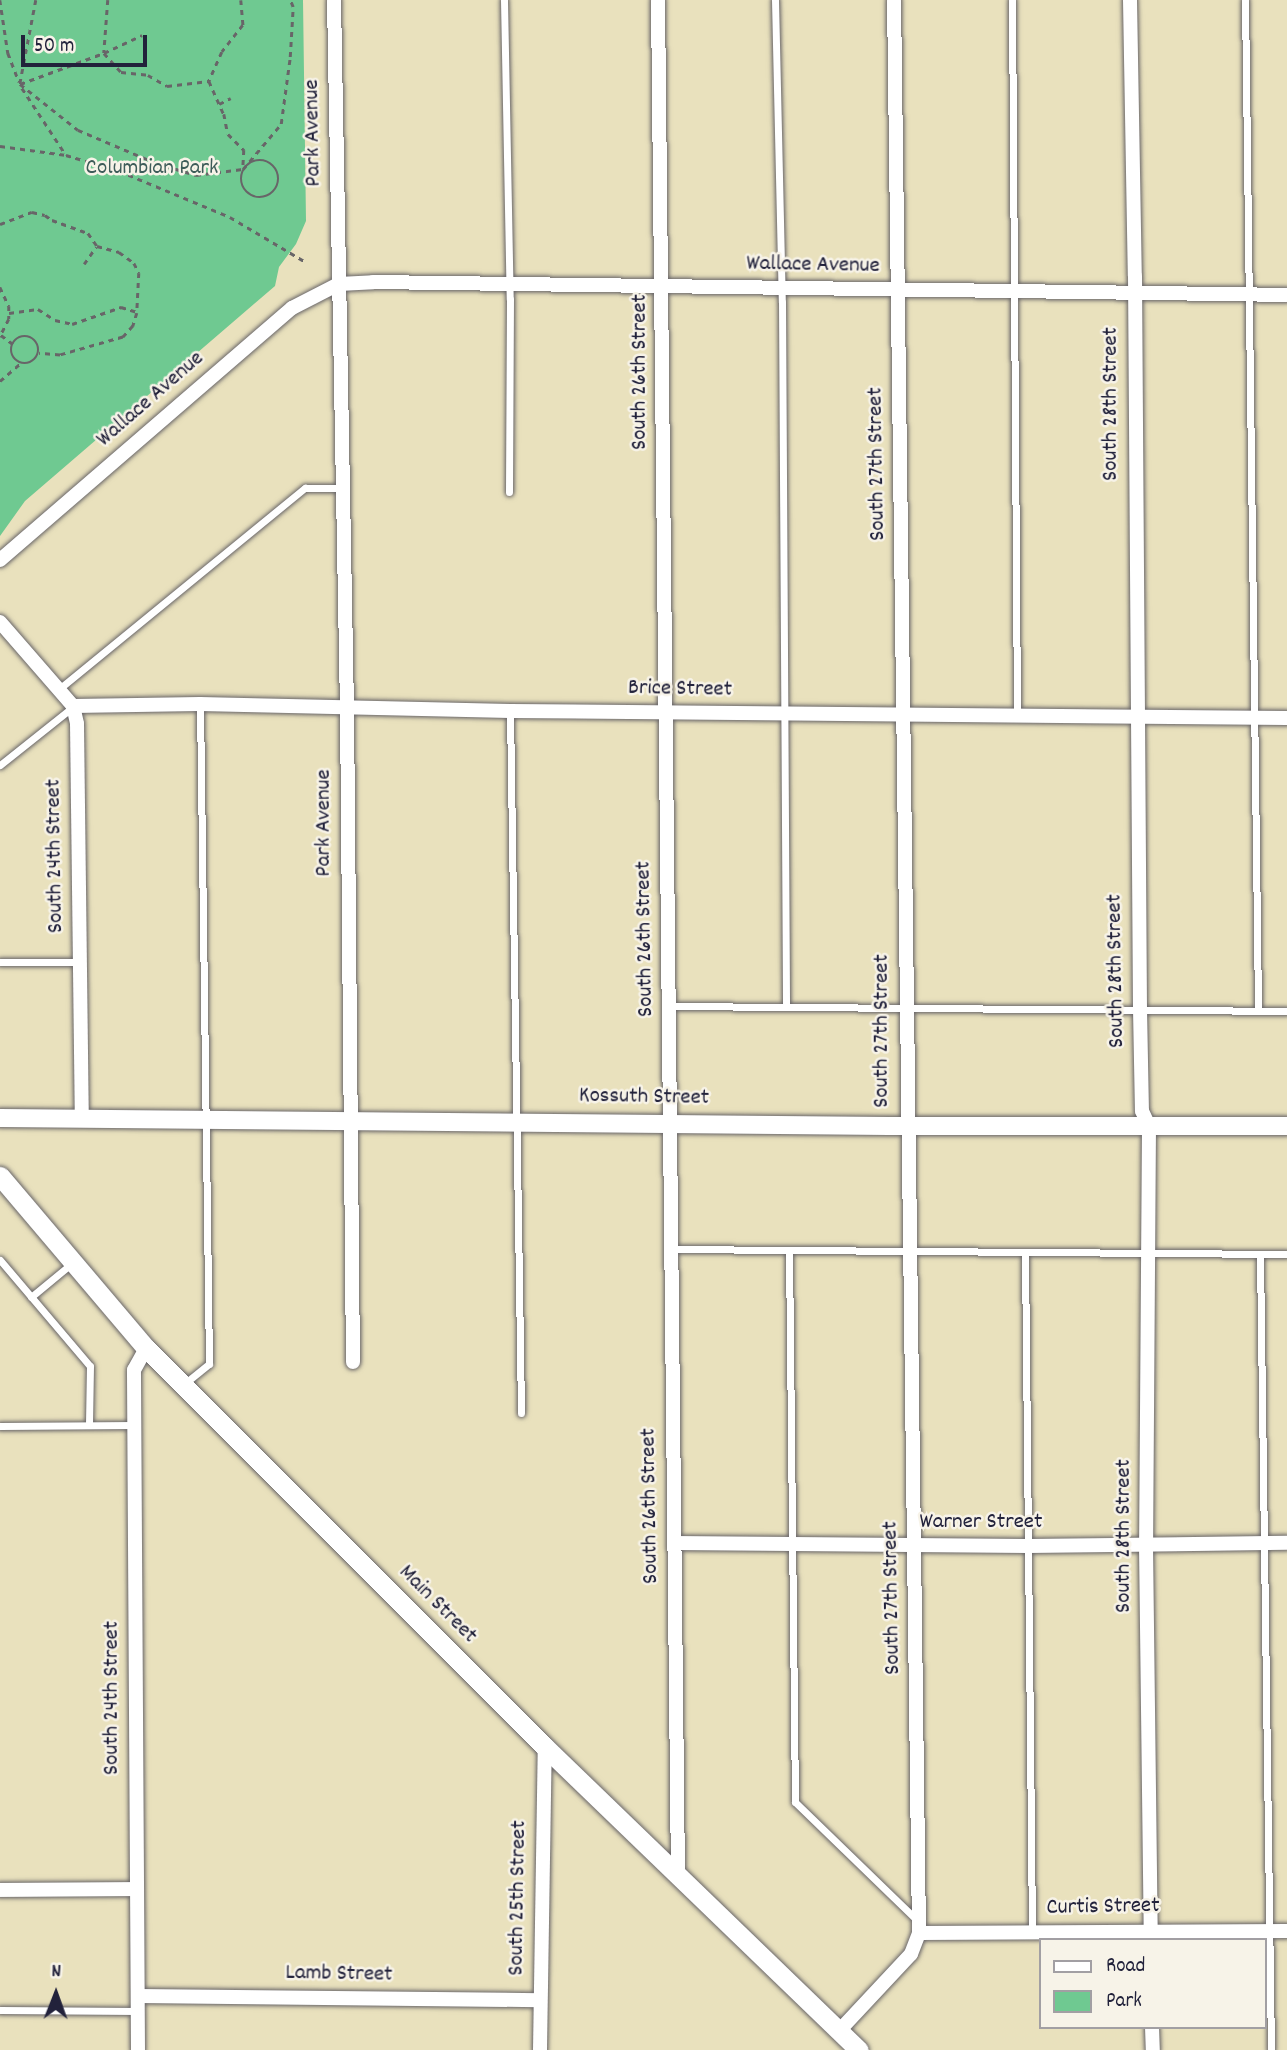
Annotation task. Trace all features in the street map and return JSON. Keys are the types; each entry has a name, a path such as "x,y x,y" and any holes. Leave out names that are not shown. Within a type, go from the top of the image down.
{"main road":[{"name":"Main Street","path":"0,1176 75,1261 146,1348 545,1747 859,2050"}],"street":[{"name":"Park Avenue","path":"334,0 347,707 353,1362"},
{"name":"South 26th Street","path":"658,0 678,1877"},
{"name":"South 27th Street","path":"839,2031 911,1954 919,1928 894,0"},
{"name":"South 28th Street","path":"1130,0 1140,1009 1142,1111 1149,1126 1146,1545 1151,1935"},
{"name":"Wallace Avenue","path":"0,560 292,308 339,284 1287,295"},
{"path":"0,622 74,706"},
{"name":"Brice Street","path":"74,706 200,704 510,711 1287,718"},
{"name":"South 24th Street","path":"74,706 78,724 82,1118"},
{"name":"Kossuth Street","path":"0,1118 907,1126 1287,1126"},
{"name":"South 24th Street","path":"138,2050 134,1370 146,1348"},
{"name":"Warner Street","path":"674,1544 1028,1546 1287,1543"},
{"name":"South 25th Street","path":"540,2050 545,1747"},
{"path":"0,1889 137,1889"},
{"name":"Curtis Street","path":"919,1928 1151,1935 1287,1931"},
{"name":"Lamb Street","path":"138,2003 540,2000"},
{"path":"1152,2029 1153,2050"}],"lane":[{"path":"504,0 509,285 509,492"},
{"path":"775,0 782,289 786,1007"},
{"path":"1012,0 1017,716"},
{"path":"1245,0 1258,1011"},
{"path":"59,689 305,488 342,488"},
{"path":"183,1385 209,1364 200,704"},
{"path":"1,762 74,706"},
{"path":"510,711 521,1413"},
{"path":"0,962 80,962"},
{"path":"670,1006 1287,1011"},
{"path":"672,1249 1150,1255 1287,1254"},
{"path":"789,1250 795,1802 919,1928"},
{"path":"1024,1253 1032,1932"},
{"path":"1260,1255 1271,2050"},
{"path":"0,1260 90,1367 89,1425"},
{"path":"31,1297 75,1261"},
{"path":"0,1426 134,1425"},
{"path":"0,2010 138,2003"}],"path":[{"path":"0,0 8,53 20,84 66,155"},
{"path":"20,84 36,0"},
{"path":"108,0 104,53 121,72 148,75 167,86 209,81"},
{"path":"20,84 78,130 156,163 196,175 243,169 254,161 266,160 276,169 277,187 263,198 251,196 241,181 243,169 244,150 228,134 209,81 222,52 243,25 241,0"},
{"path":"243,169 282,124 290,57 293,7 290,0"},
{"path":"20,84 104,53 142,35"},
{"path":"219,104 231,98"},
{"path":"0,146 66,155 120,171 208,206 304,261"},
{"path":"0,224 23,214 38,212 88,233 97,246 119,252 137,267 141,281 137,313 129,332 113,342 60,355 39,353"},
{"path":"84,264 97,246"},
{"path":"0,287 6,295 9,313 1,336 13,344"},
{"path":"9,313 26,308 38,309 55,320 72,324 121,307 137,313"},
{"path":"21,363 12,353 13,344 19,337 28,336 36,340 39,353"},
{"path":"0,381 21,363 30,363 39,353"}],"green space":[{"name":"Columbian Park","path":"0,0 303,0 306,221 296,244 279,267 275,286 25,501 0,536"}]}
